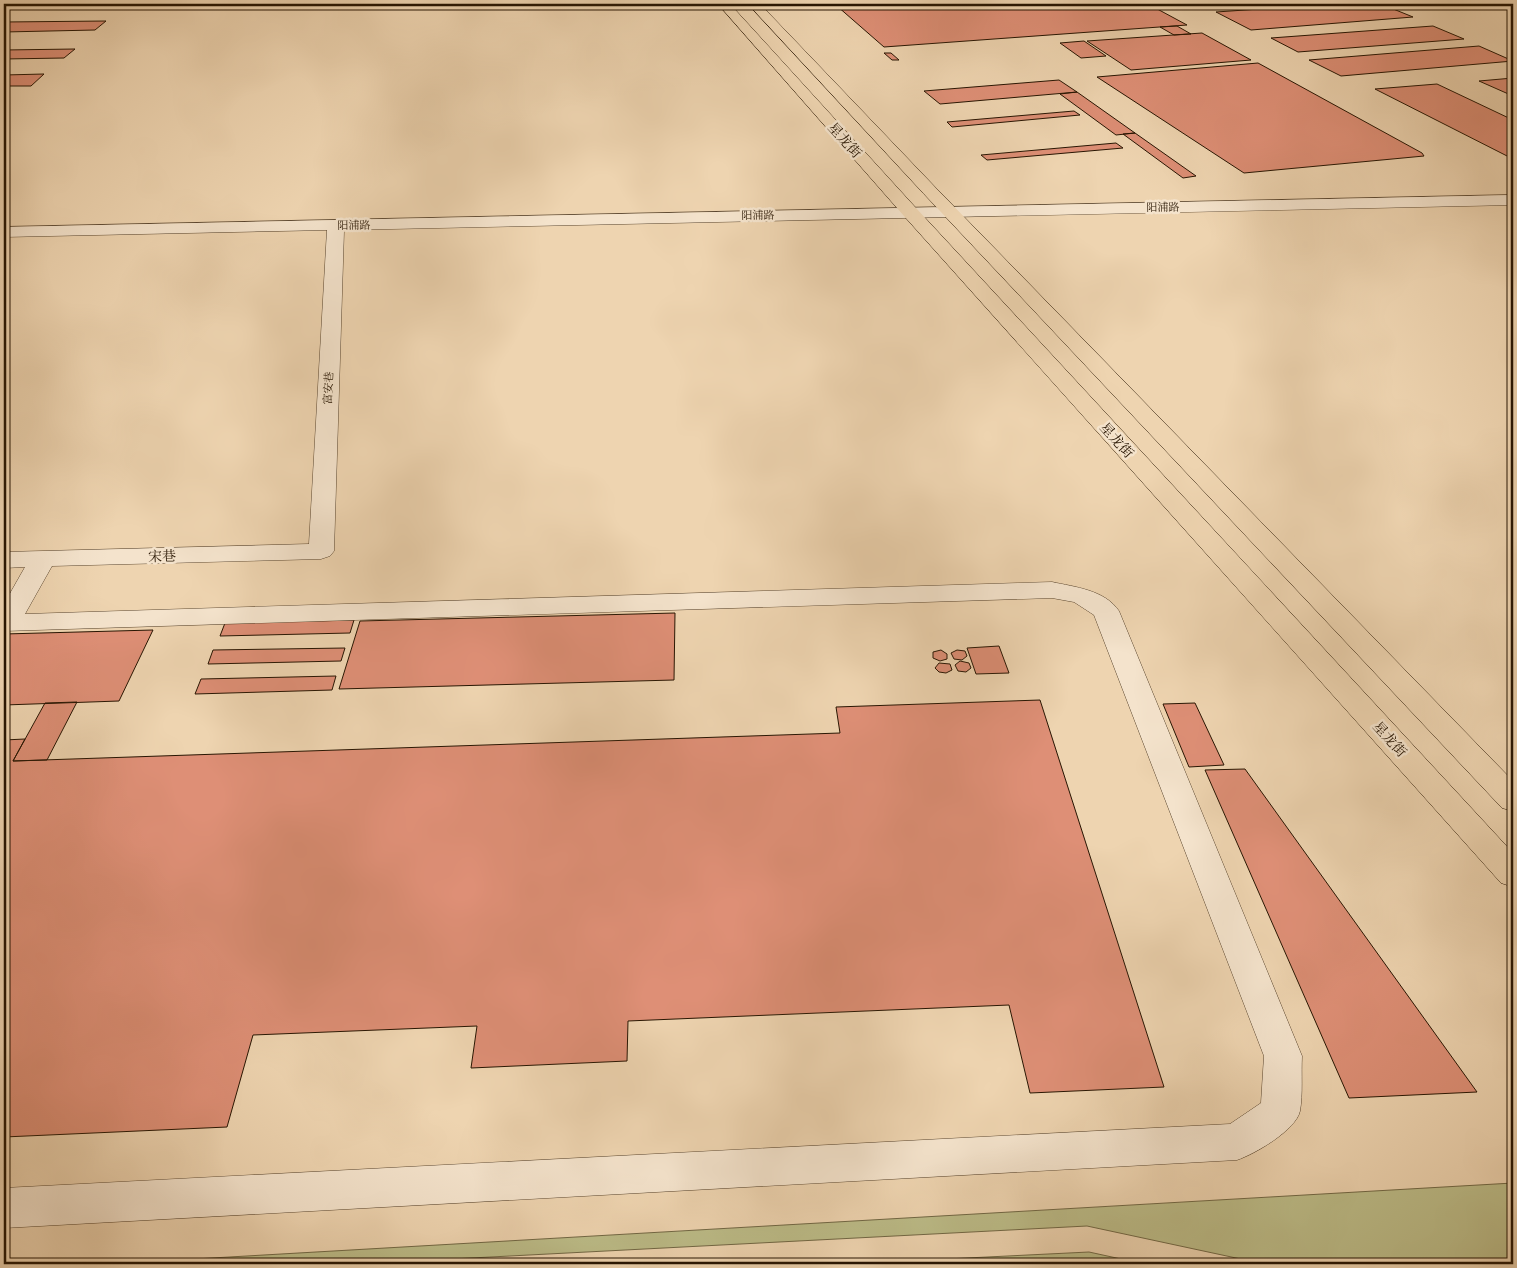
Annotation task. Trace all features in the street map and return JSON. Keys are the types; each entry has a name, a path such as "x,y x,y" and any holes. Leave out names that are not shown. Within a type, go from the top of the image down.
{"main road":[{"name":"星龙街","path":"724,4 910,212 1513,874"},
{"name":"星龙街","path":"754,4 950,212 1513,800"}],"street":[{"name":"阳浦路","path":"4,232 1513,200"},
{"name":"富安巷","path":"321,551 336,225"},
{"name":"宋巷","path":"4,560 321,551"},
{"path":"5,623 43,559"},
{"path":"4,1208 1237,1142 1280,1112 1283,1056 1106,611 1082,596 1052,590 5,623"}],"green space":[{"path":"1513,1183 1513,1264 1264,1264 1087,1226 356,1264 108,1264"},
{"path":"1089,1252 1144,1264 845,1264"}],"building":[{"path":"874,4 1148,4 1187,25 884,47 837,6"},
{"path":"1205,4 1250,4 1211,7"},
{"path":"1332,4 1381,4 1413,17 1251,30 1216,12"},
{"path":"106,21 95,30 4,32 4,22"},
{"path":"1177,26 1191,34 1174,35 1160,27"},
{"path":"1433,26 1464,39 1298,52 1271,38"},
{"path":"1202,33 1251,60 1131,70 1087,41"},
{"path":"1084,41 1106,56 1081,58 1060,43"},
{"path":"1479,46 1513,61 1341,76 1309,60"},
{"path":"75,49 64,58 4,59 4,50"},
{"path":"884,53 891,53 899,60 892,60"},
{"path":"1258,63 1422,153 1424,156 1244,173 1097,77"},
{"path":"44,74 31,86 4,86 4,75"},
{"path":"1513,78 1513,96 1479,81"},
{"path":"1059,80 1077,92 940,104 924,91"},
{"path":"1437,84 1513,120 1513,159 1375,89"},
{"path":"1077,92 1135,133 1116,135 1060,94"},
{"path":"1074,111 1080,115 952,127 947,122"},
{"path":"1135,133 1196,176 1183,178 1123,134"},
{"path":"1116,143 1123,148 987,160 981,155"},
{"path":"675,613 674,680 339,689 360,621"},
{"path":"354,620 350,633 220,636 225,623"},
{"path":"153,630 119,701 4,705 4,634"},
{"path":"999,646 1009,673 976,674 967,648"},
{"path":"345,648 341,661 208,664 213,650"},
{"path":"941,650 947,654 947,659 940,661 933,658 933,652"},
{"path":"957,650 965,651 967,656 962,660 954,659 951,653"},
{"path":"960,661 969,663 971,668 966,672 958,671 955,665"},
{"path":"939,663 950,664 952,670 946,673 939,672 935,668"},
{"path":"336,676 332,690 195,694 201,679"},
{"path":"1040,700 1164,1087 1030,1093 1009,1005 628,1021 627,1061 471,1068 477,1026 253,1035 227,1127 4,1137 4,740 25,739 13,761 840,733 836,707"},
{"path":"77,702 47,760 13,761 45,703"},
{"path":"1195,703 1224,765 1189,767 1163,704"},
{"path":"1245,769 1477,1092 1349,1098 1205,770"}]}
